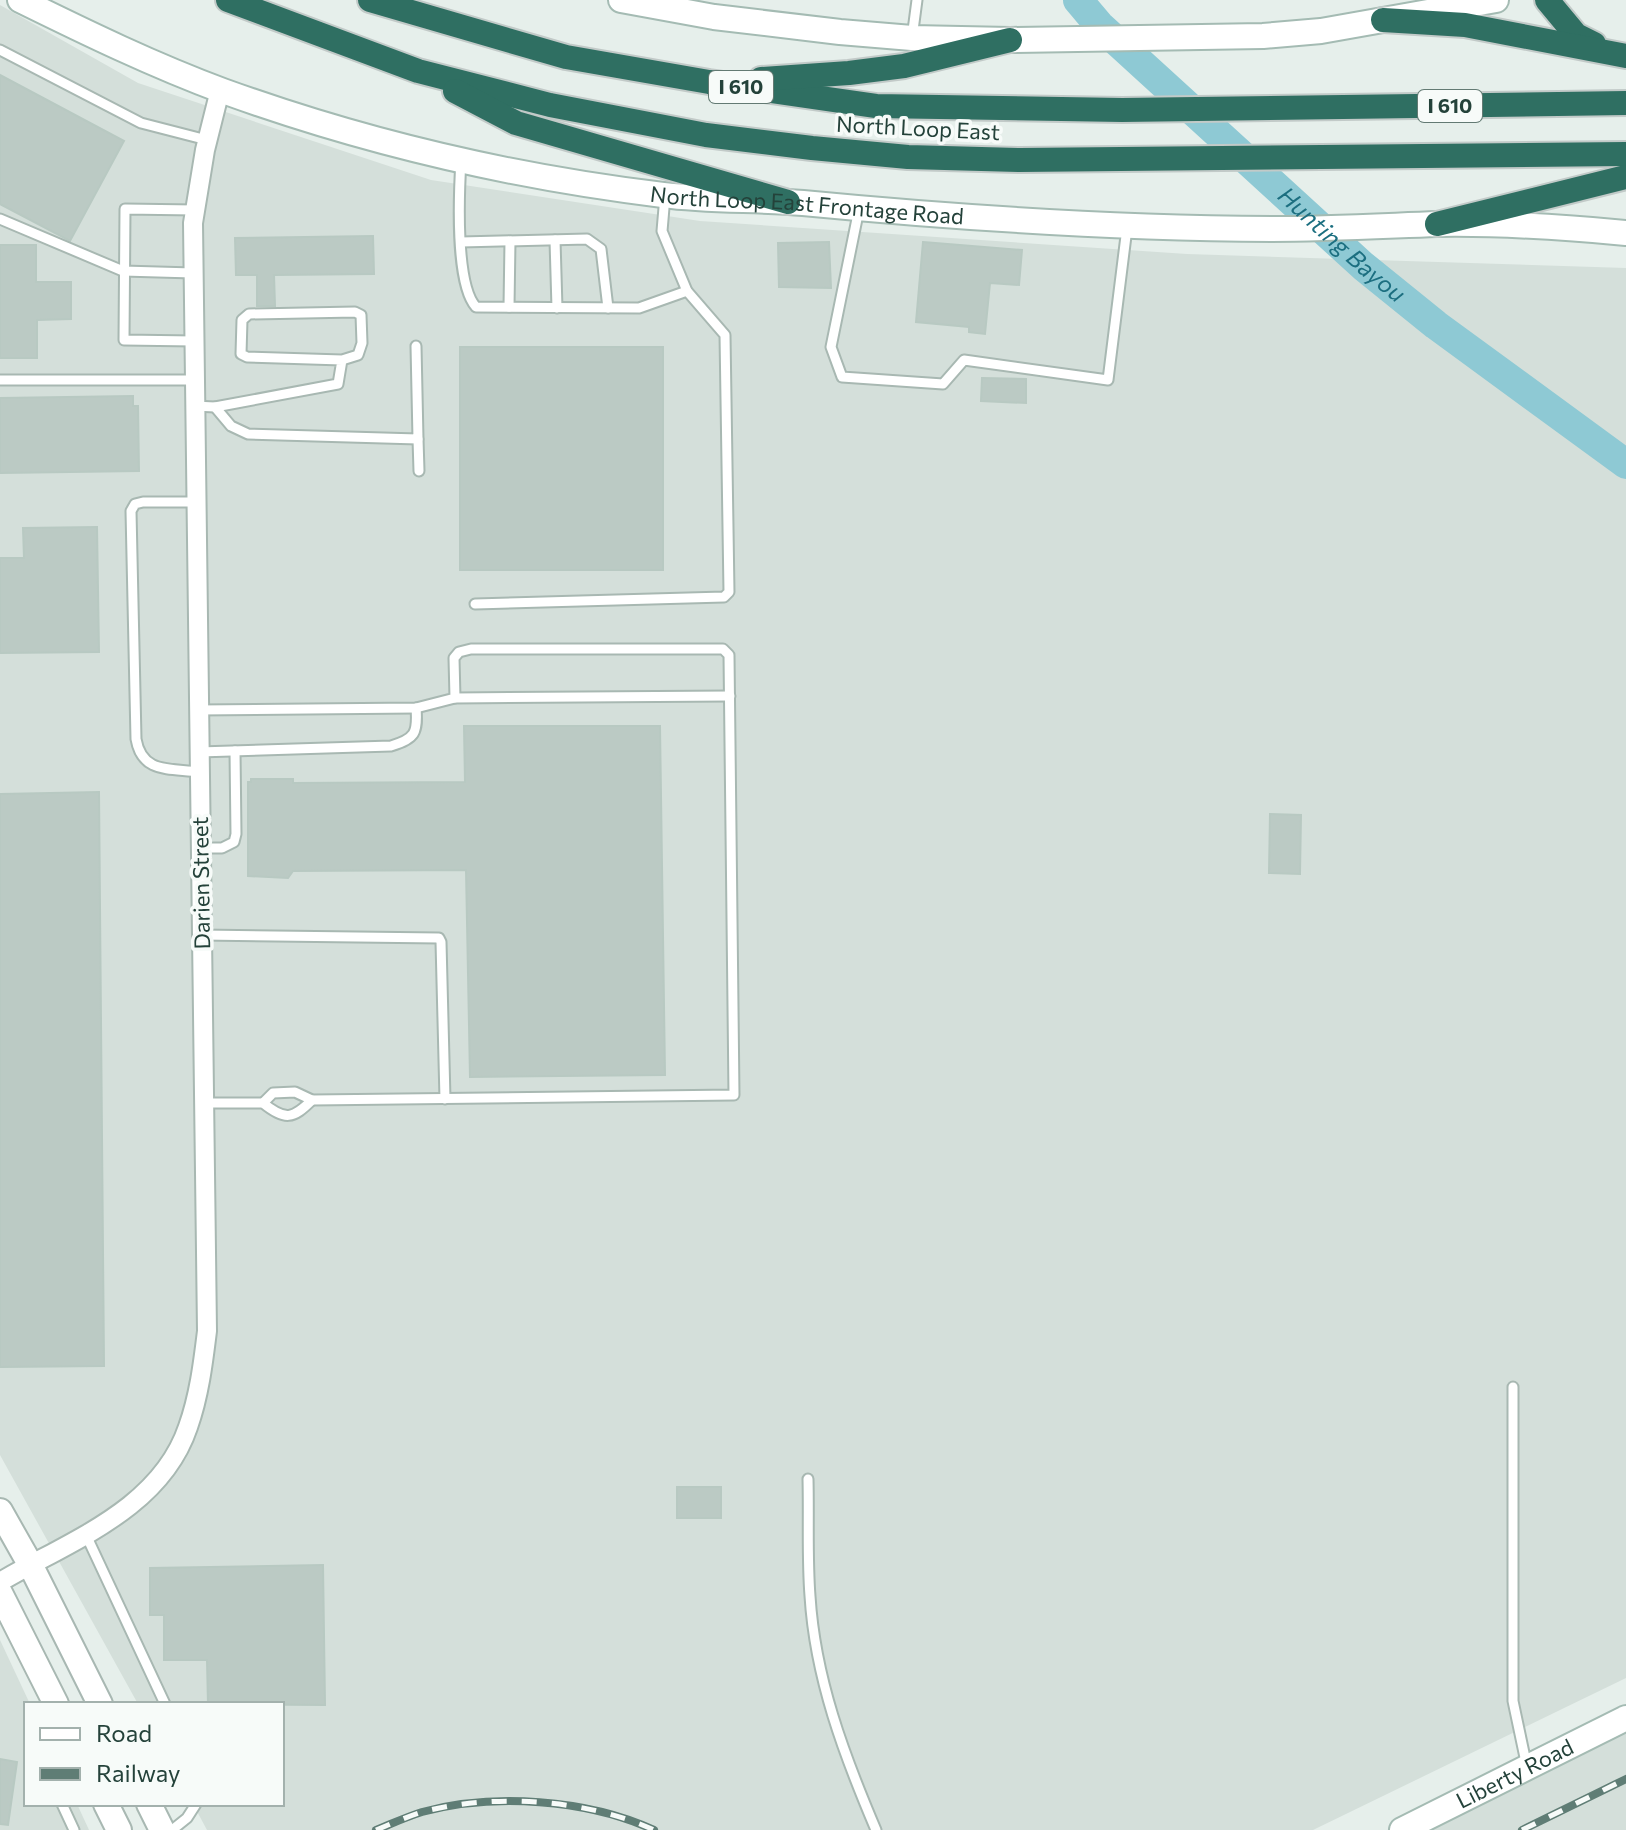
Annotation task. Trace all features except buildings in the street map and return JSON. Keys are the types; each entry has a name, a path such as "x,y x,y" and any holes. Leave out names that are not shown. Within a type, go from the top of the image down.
{"highway":[{"name":"North Loop East","path":"228,0 418,71 550,105 636,124 812,148 922,158 1626,154"},
{"name":"North Loop East","path":"370,0 566,57 876,106 1122,110 1626,103"},
{"path":"1547,0 1576,35 1618,54"},
{"path":"1383,20 1465,25 1618,54"},
{"path":"709,82 849,73 904,66 1010,40"},
{"path":"418,71 516,123 788,202"},
{"path":"1437,224 1626,177"}],"main road":[{"name":"North Loop East Frontage Road","path":"20,0 105,43 220,90 293,115 533,175 665,196 1066,223 1272,229 1437,224 1554,226 1626,233"},
{"path":"621,0 714,17 912,38 1010,40 1263,36 1321,31 1496,0"},
{"path":"0,1511 99,1702"},
{"path":"0,1593 55,1702"},
{"name":"Liberty Road","path":"1402,1830 1626,1718"},
{"path":"107,1806 119,1830"},
{"path":"150,1806 162,1830"}],"street":[{"name":"Darien Street","path":"0,1582 86,1535 147,1492 170,1465 187,1430 199,1390 207,1331 193,273 195,210 207,140 220,90"}],"lane":[{"path":"912,38 917,0"},
{"path":"0,50 141,123 207,140"},
{"path":"461,159 458,213 469,299 476,307 639,308 687,291"},
{"path":"475,604 724,597 729,592 725,335 687,291 662,231 665,196"},
{"path":"194,341 124,340 123,271 125,209 195,210"},
{"path":"859,209 831,347 842,377 943,384 964,360 1108,380 1127,225"},
{"path":"0,219 123,271 193,273"},
{"path":"461,242 587,239 601,249 608,308"},
{"path":"555,240 557,308"},
{"path":"509,307 510,241"},
{"path":"355,312 361,315 362,343 358,355 342,360 247,357 241,354 242,320 249,314 355,312"},
{"path":"416,346 419,471"},
{"path":"194,406 215,407 338,384 342,360"},
{"path":"0,380 194,380"},
{"path":"215,407 231,426 248,434 418,439"},
{"path":"195,502 135,504 131,511 138,752 152,766 199,772"},
{"path":"263,1103 273,1093 295,1092 312,1100 734,1095 729,655 723,649 471,649 459,652 454,658 455,698"},
{"path":"198,710 416,708 455,698 730,696"},
{"path":"199,752 391,746 409,741 414,734 416,708"},
{"path":"200,848 222,848 234,842 235,751"},
{"path":"201,935 439,938 445,1099"},
{"path":"204,1103 263,1103 275,1113 286,1116 298,1115 312,1100"},
{"path":"1513,1387 1513,1701 1527,1767"},
{"path":"808,1479 810,1598 824,1688 845,1758 876,1830"},
{"path":"86,1535 164,1702"},
{"path":"63,1806 74,1830"},
{"path":"172,1830 187,1818 195,1806"}],"shaded area":[{"path":"0,5 138,83 431,180 700,221 1187,254 1626,268 1626,1678 1313,1830 207,1830 194,1806 284,1806 284,1702 137,1702 0,1455"},
{"path":"0,1640 29,1702 24,1702 24,1806 78,1806 89,1830 0,1830"},
{"path":"1626,1725 1626,1830 1413,1830"}],"waterway":[{"name":"Hunting Bayou","path":"1078,0 1099,25 1363,266 1436,325 1626,464"}],"railway":[{"path":"1522,1830 1626,1779"},
{"path":"376,1830 422,1812 479,1802 509,1801 540,1802 599,1811 654,1830"}]}
